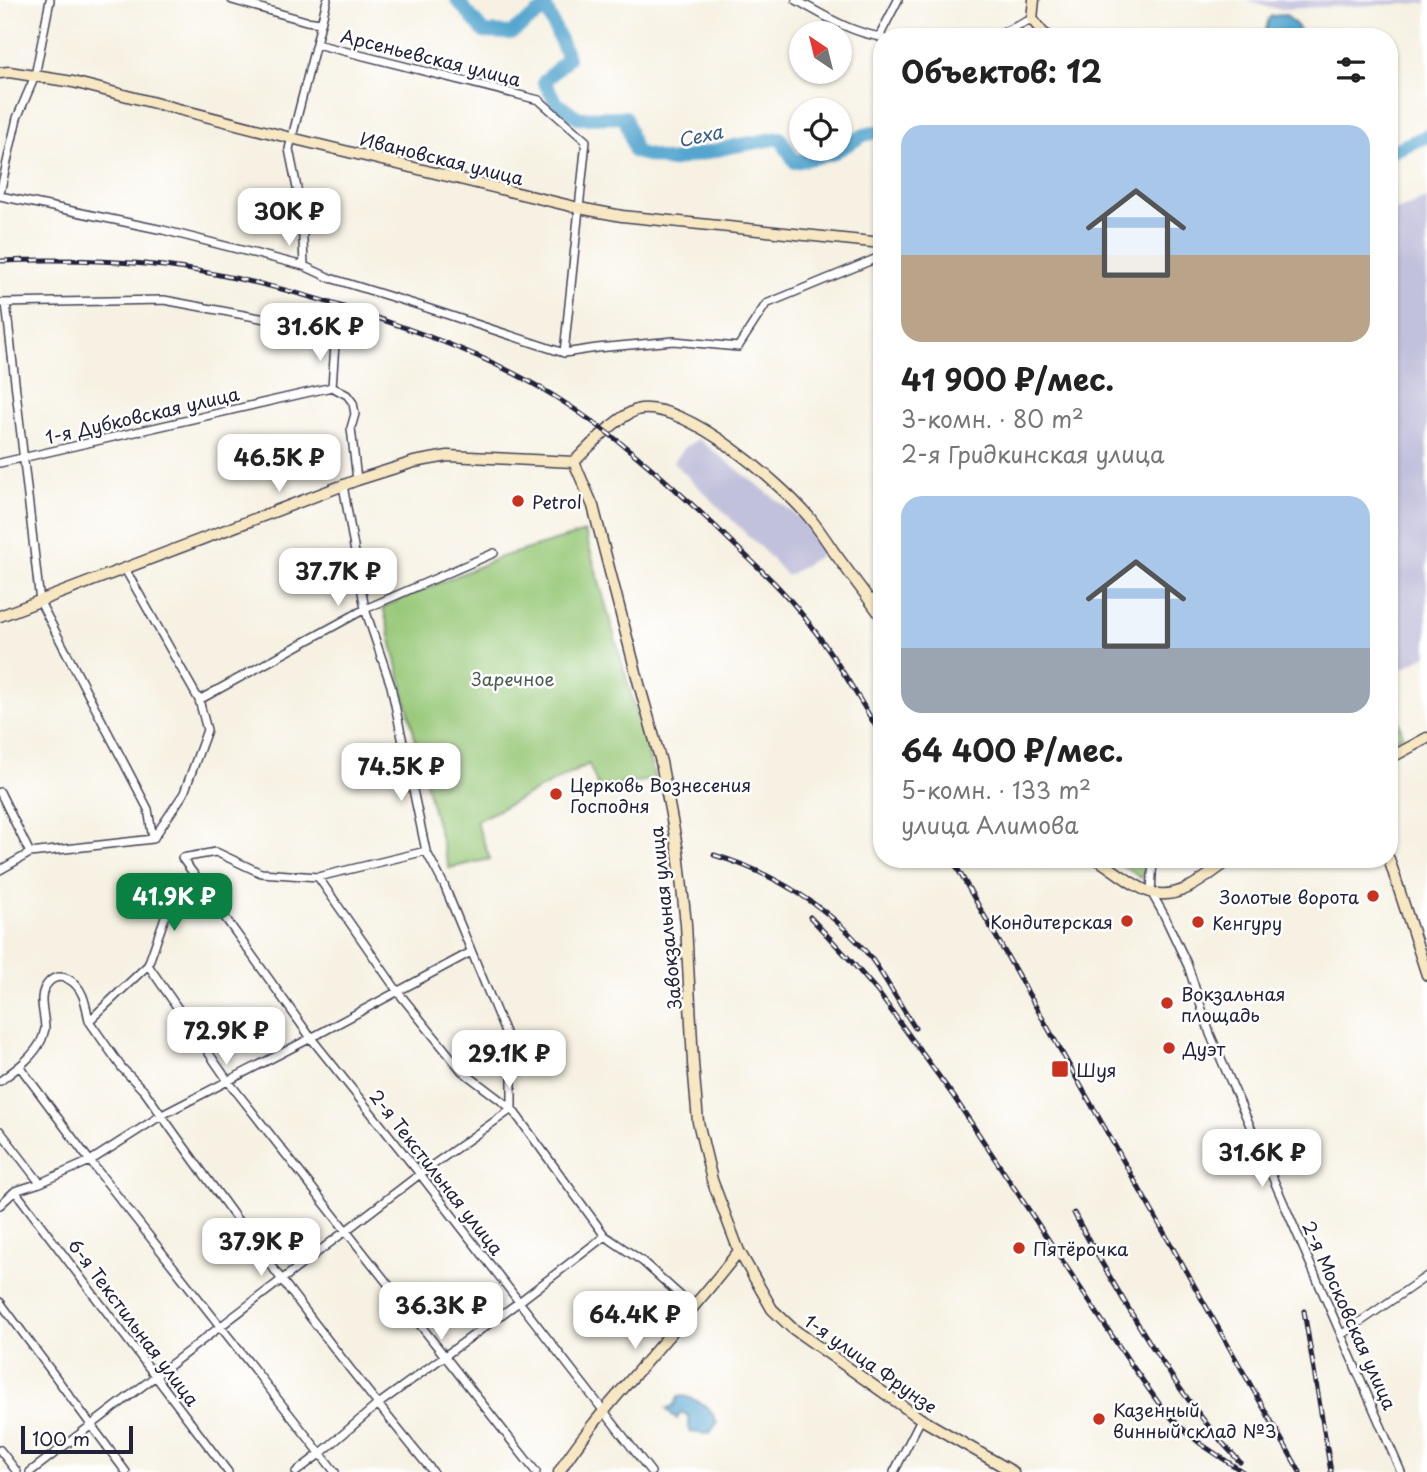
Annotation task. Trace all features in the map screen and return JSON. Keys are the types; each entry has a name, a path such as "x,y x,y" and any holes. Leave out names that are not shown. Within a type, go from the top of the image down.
{"main road":[{"path":"1034,0 1032,19 1039,28"},
{"name":"Ивановская улица","path":"0,73 73,82 579,208 622,216 873,242"},
{"path":"0,616 343,485 414,462 448,456 574,462 606,431 639,409 675,414 733,450 769,478 809,517 873,605"},
{"name":"Завокзальная улица","path":"574,462 593,506 661,762 678,852 686,924 698,1122 712,1180 739,1251"},
{"path":"1398,754 1427,738"},
{"path":"1112,868 1151,892 1166,895 1194,884 1218,868"},
{"path":"1392,868 1427,975"},
{"path":"559,1472 571,1452 603,1412 739,1251"},
{"name":"1-я улица Фрунзе","path":"739,1251 772,1309 792,1328 921,1419 1013,1472"}],"street":[{"path":"50,0 35,76 17,118 0,195 163,229 304,266 330,278 564,353 674,341 738,347 766,304 873,260"},
{"name":"Арсеньевская улица","path":"232,0 321,23"},
{"path":"304,266 302,213 289,149 327,0"},
{"path":"796,0 855,31 873,35"},
{"path":"884,28 898,0"},
{"path":"1012,28 1032,19"},
{"name":"Арсеньевская улица","path":"316,44 539,100 586,141 579,208"},
{"path":"564,353 579,208"},
{"path":"153,839 148,809 40,601 3,303 164,300 324,330 330,334 335,344 332,387 347,395 353,403 355,414 351,428 357,480"},
{"name":"1-я Дубковская улица","path":"0,463 332,387"},
{"path":"343,485 365,609 391,686 426,850 444,885 506,1035 512,1074 512,1109"},
{"path":"199,700 365,609 494,553"},
{"path":"0,870 30,853 153,839 184,793 207,730 199,700 125,569"},
{"path":"0,792 30,853"},
{"path":"426,850 318,877 398,992 462,1071 512,1109 605,1236 642,1261 693,1307"},
{"name":"2-я Текстильная улица","path":"318,877 261,873 216,852 182,858 311,1038 651,1472"},
{"path":"1151,892 1152,868"},
{"path":"89,1021 148,965 165,917 204,888"},
{"name":"2-я Московская улица","path":"1151,892 1188,966 1210,1034 1401,1472"},
{"path":"0,1205 15,1191 90,1161 162,1115 471,952"},
{"path":"148,965 228,1082 536,1472"},
{"path":"0,1081 20,1067 40,1044 45,1031 42,999 51,979 60,977 77,985 82,993 89,1021 122,1068 145,1092 377,1405 433,1472"},
{"path":"20,1067 90,1161 335,1472"},
{"path":"30,1472 420,1174 512,1109"},
{"path":"0,1131 40,1183"},
{"name":"6-я Текстильная улица","path":"15,1191 228,1472"},
{"path":"296,1472 377,1405 605,1236"},
{"path":"1341,1335 1427,1276"},
{"path":"0,1302 126,1472"},
{"path":"894,1472 921,1419"},
{"path":"0,1450 17,1472"}],"shaded area":[{"path":"1246,0 1427,0 1427,3 1278,9"},
{"path":"1427,199 1427,655 1398,671 1398,209"},
{"path":"698,439 800,518 826,552 787,576 673,462 684,448"}],"green space":[{"name":"Заречное","path":"585,532 655,779 599,789 589,764 476,821 490,859 449,868 383,607 501,557"},
{"path":"1398,720 1403,735 1398,738"},
{"path":"1126,868 1148,868 1141,878"}],"water":[{"path":"1286,15 1298,28 1266,28 1272,16"},
{"path":"685,1396 701,1403 712,1413 717,1423 709,1434 689,1432 689,1416 681,1412 677,1419 666,1409 674,1405 678,1397"}],"waterway":[{"name":"Сеха","path":"457,0 484,32 511,33 546,8 568,58 544,82 557,104 579,118 625,117 635,152 670,161 780,138 789,152"},
{"name":"Сеха","path":"852,142 873,133"},
{"name":"Сеха","path":"1398,149 1427,136"},
{"name":"Сеха","path":"794,161 800,161"}],"railway":[{"path":"0,261 82,260 144,264 194,270 254,282 400,326 517,375 576,410 638,457 772,581 822,641 873,722"},
{"path":"714,855 780,882 838,923 871,958 915,1028"},
{"path":"957,868 1300,1472"},
{"path":"810,917 877,991 954,1097 1160,1405 1179,1426 1201,1444 1243,1472"},
{"path":"1074,1213 1166,1368 1193,1407 1240,1462"},
{"path":"1304,1311 1331,1472"}],"place":[{"name":"Petrol","path":"518,501"},
{"name":"Церковь Вознесения Господня","path":"556,794"},
{"name":"Золотые ворота","path":"1373,896"},
{"name":"Кондитерская","path":"1127,921"},
{"name":"Кенгуру","path":"1198,922"},
{"name":"Вокзальная площадь","path":"1167,1003"},
{"name":"Дуэт","path":"1169,1048"},
{"name":"Шуя","path":"1060,1069"},
{"name":"Пятёрочка","path":"1019,1248"},
{"name":"Казенный винный склад №3","path":"1099,1419"}]}
